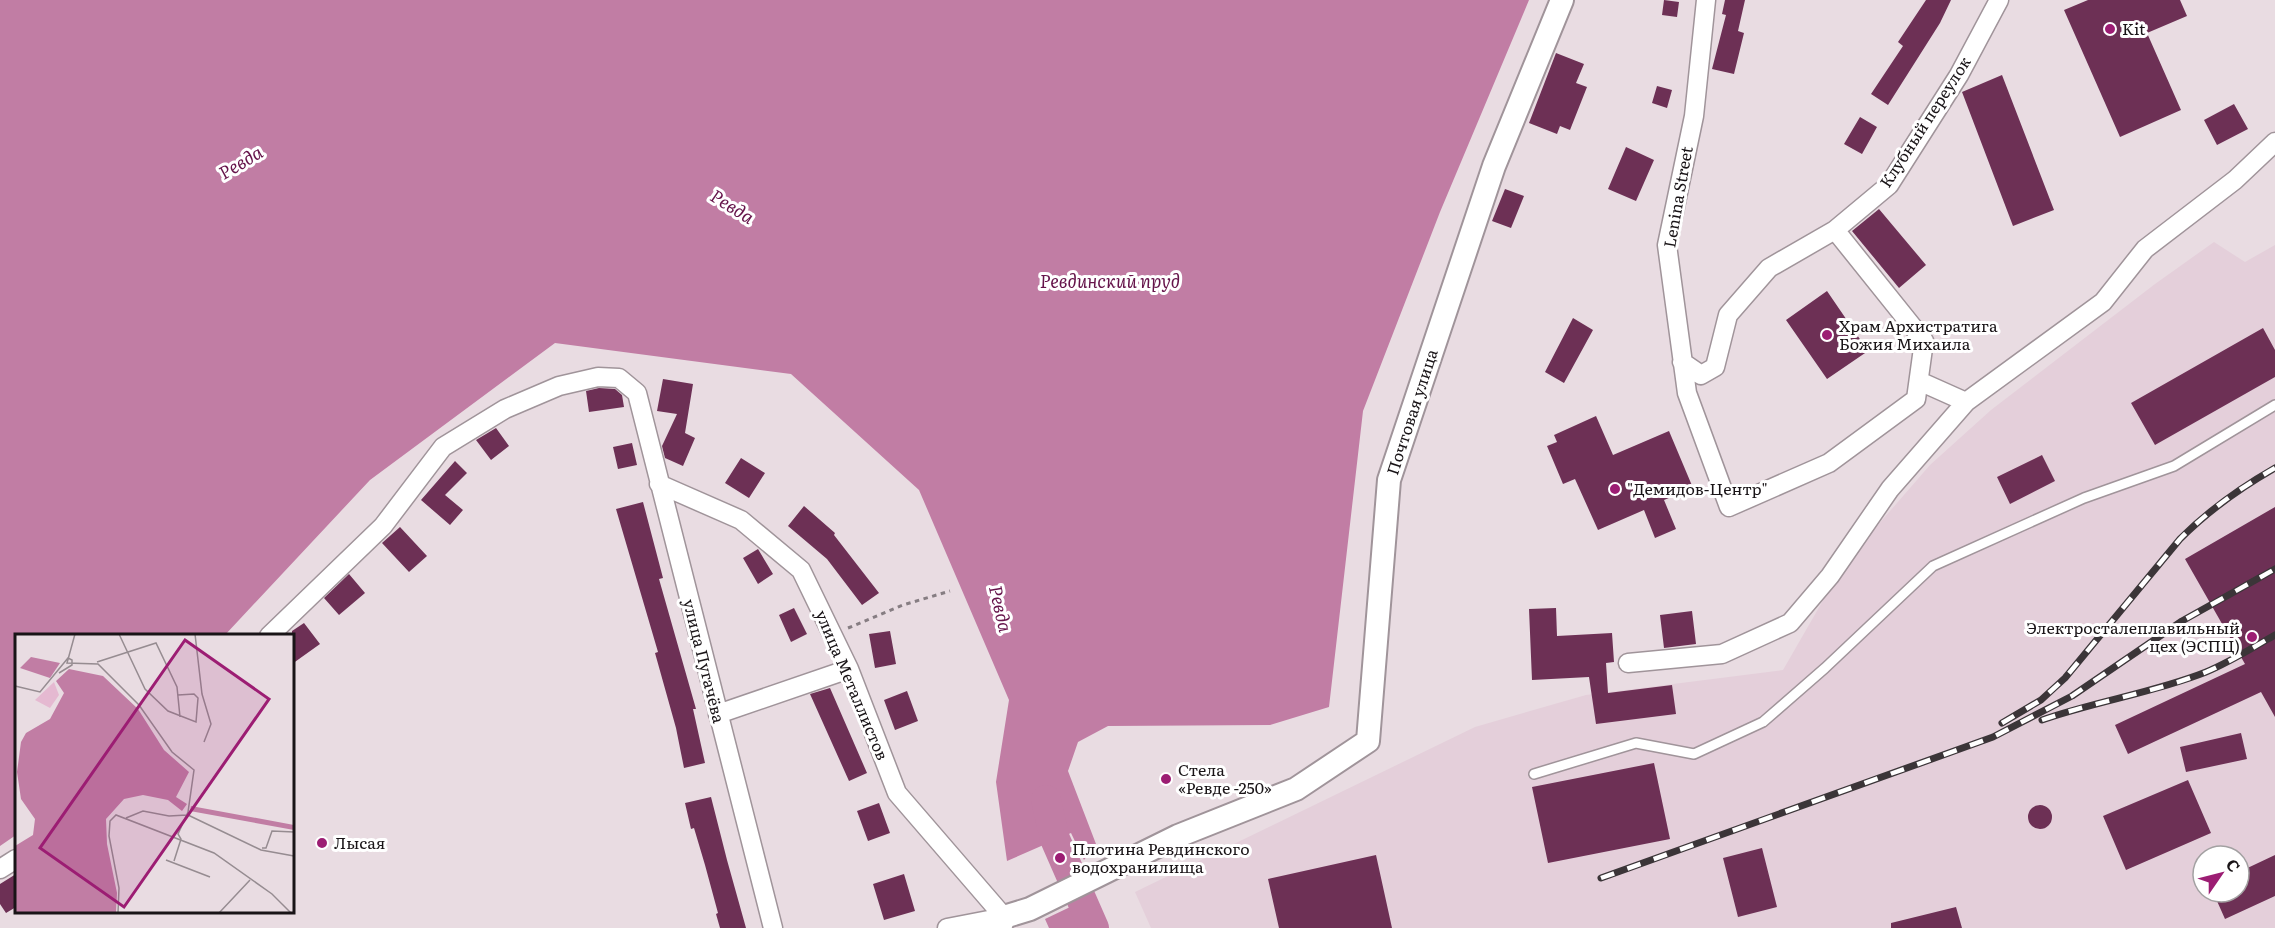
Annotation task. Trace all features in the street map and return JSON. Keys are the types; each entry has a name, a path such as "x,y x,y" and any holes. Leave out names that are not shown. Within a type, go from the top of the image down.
{"street":[{"name":"Почтовая улица","path":"1002,923 1178,836 1296,789 1368,741 1389,480 1494,166 1562,0"},
{"name":"Lenina Street","path":"1706,0 1694,116 1667,245 1687,393 1729,507 1829,463 1916,399 1919,381"},
{"name":"Клубный переулок","path":"1682,362 1701,375 1715,367 1728,315 1769,268 1834,230 1889,185 1959,75 1999,0"},
{"path":"1628,663 1722,654 1790,623 1830,576 1890,489 1966,402 2103,302 2145,249 2235,180 2275,142"},
{"path":"1834,230 1924,341 1919,381 1966,402"},
{"name":"улица Пугачёва","path":"271,634 383,526 443,447 505,409 559,386 598,377 619,378 637,393 772,928"},
{"name":"улица Металлистов","path":"659,484 741,520 801,570 849,669 897,793 1002,923"},
{"path":"718,714 849,669"},
{"path":"0,869 15,859"},
{"path":"947,928 1002,923"}],"lane":[{"path":"1534,774 1636,743 1695,754 1763,722 1825,668 1933,566 2084,498 2174,466 2275,405"}],"path":[{"path":"832,634 903,606 950,591"}],"shaded area":[{"path":"2214,242 2245,262 2275,245 2275,928 1151,928 1135,892 1475,727 1586,695 1783,670 1844,564 1930,465 1991,410 2155,284"}],"water":[{"name":"Ревдинский пруд","path":"0,0 1529,0 1440,212 1363,411 1329,707 1270,725 1108,726 1078,742 1068,771 1096,844 1084,860 1071,833 1007,861 996,782 1009,700 919,490 791,374 555,343 370,480 226,634 15,634 15,836 0,846"},
{"path":"1089,898 1102,928 1049,928 1045,919"}],"building":[{"path":"1664,0 1679,2 1677,17 1662,15"},
{"path":"1725,0 1745,0 1738,31 1744,33 1734,74 1712,69 1726,15 1722,14"},
{"path":"1926,0 1951,0 1940,23 1888,105 1871,94 1903,46 1898,42"},
{"path":"2088,0 2180,0 2187,16 2147,33 2181,110 2120,137 2064,10"},
{"path":"1556,53 1584,64 1576,83 1587,87 1570,130 1560,126 1557,134 1529,123"},
{"path":"2002,75 2054,210 2013,226 1962,92"},
{"path":"1657,86 1672,90 1667,108 1652,103"},
{"path":"2234,104 2248,129 2217,145 2204,120"},
{"path":"1860,117 1877,127 1862,154 1844,144"},
{"path":"1626,147 1654,160 1636,201 1608,189"},
{"path":"1505,189 1524,196 1511,228 1492,221"},
{"path":"1879,209 1926,265 1899,288 1852,231"},
{"name":"Храм Архистратига Божия Михаила","path":"1827,291 1868,351 1827,379 1786,320"},
{"path":"1573,318 1593,330 1564,383 1545,372"},
{"path":"2263,328 2275,350 2275,377 2155,445 2131,403"},
{"path":"663,379 693,384 685,433 695,438 683,466 665,458 662,446 677,414 657,411"},
{"path":"599,388 615,389 622,395 624,407 589,412 586,391"},
{"path":"1596,416 1613,455 1669,431 1693,488 1664,500 1676,529 1655,538 1644,510 1598,530 1575,479 1563,484 1547,446 1557,442 1554,435"},
{"path":"496,428 509,446 491,460 476,440"},
{"path":"632,443 637,465 618,469 613,447"},
{"path":"2042,455 2055,481 2010,504 1997,477"},
{"path":"741,458 765,473 749,498 725,483"},
{"path":"455,461 467,473 445,495 463,510 450,525 421,500"},
{"path":"643,502 663,578 659,579 696,709 693,709 705,763 684,768 676,728 655,653 658,652 616,509"},
{"path":"804,506 835,533 834,535 879,593 862,605 827,559 788,526"},
{"name":"Электросталеплавильный цех (ЭСПЦ)","path":"2275,507 2275,717 2261,692 2128,754 2115,725 2245,664 2185,559"},
{"path":"400,527 427,556 409,572 382,543"},
{"path":"758,549 773,574 758,584 743,558"},
{"path":"349,574 365,593 339,615 324,598"},
{"path":"794,608 807,634 791,642 779,615"},
{"path":"1556,608 1557,636 1612,633 1614,662 1606,663 1608,693 1672,685 1676,714 1596,724 1589,677 1532,680 1529,609"},
{"path":"1692,611 1696,644 1664,648 1660,615"},
{"path":"304,623 320,644 294,663 294,634 292,631"},
{"path":"890,631 896,664 875,668 869,634"},
{"path":"830,688 867,773 849,781 810,694"},
{"path":"907,691 918,721 895,730 884,700"},
{"path":"2241,733 2247,759 2186,772 2180,747"},
{"path":"1654,763 1670,839 1548,863 1532,787"},
{"path":"2188,780 2211,833 2126,870 2103,816"},
{"path":"711,797 746,928 720,928 705,865 694,828 691,829 685,803"},
{"path":"879,803 890,833 868,841 857,811"},
{"path":"2040,805 2049,808 2052,817 2049,826 2040,829 2031,826 2028,817 2031,808"},
{"path":"1762,848 1777,907 1738,917 1723,858"},
{"path":"1376,855 1392,928 1279,928 1268,879"},
{"path":"2275,855 2275,896 2225,919 2218,904 2251,904 2251,866"},
{"path":"904,874 915,911 884,920 873,884"},
{"path":"15,875 15,908 6,913 0,904 0,884"},
{"path":"1956,907 1962,928 1891,928 1891,923"}],"waterway":[{"name":"Ревда","path":"1046,800 1055,839 1094,928"}],"railway":[{"path":"2002,723 2041,700 2065,678 2191,528 2225,500 2275,468"},
{"path":"1601,878 1993,737 2072,696 2182,621 2275,569"},
{"path":"2042,720 2166,686 2206,672 2275,635"}],"place":[{"name":"Kit","path":"2110,29"},
{"name":"Храм Архистратига Божия Михаила","path":"1827,335"},
{"name":"\"Демидов-Центр\"","path":"1615,489"},
{"name":"Электросталеплавильный цех (ЭСПЦ)","path":"2252,637"},
{"name":"Стела «Ревде -250»","path":"1166,779"},
{"name":"Лысая","path":"322,843"},
{"name":"Плотина Ревдинского водохранилища","path":"1060,858"}]}
